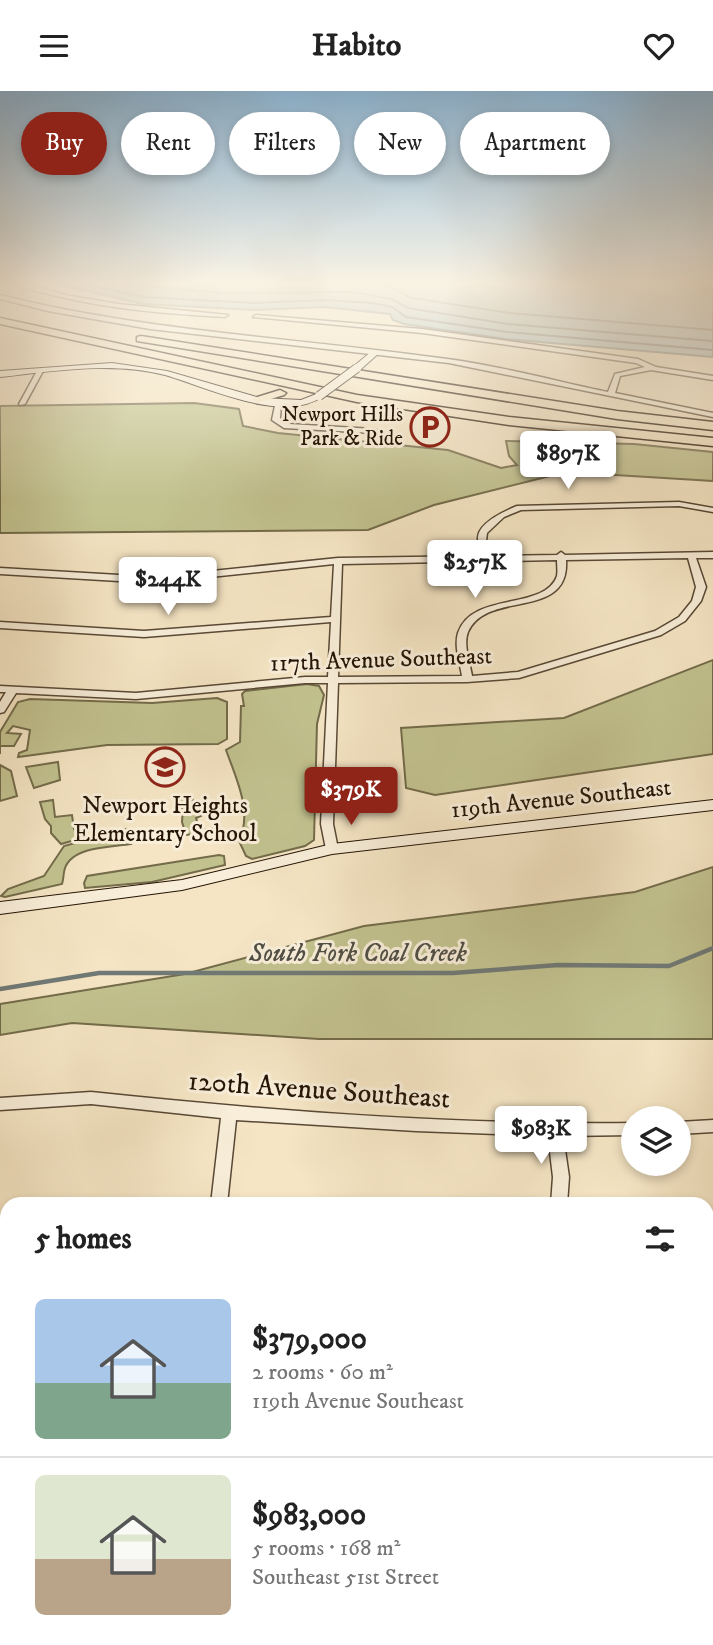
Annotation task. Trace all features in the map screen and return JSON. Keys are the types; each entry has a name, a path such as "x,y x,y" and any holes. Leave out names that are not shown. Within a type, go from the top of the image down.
{"highway":[{"path":"132,355 276,389 279,398 257,399"},
{"path":"157,355 307,389 425,410 591,432 713,444"},
{"path":"239,355 617,415 713,426"},
{"path":"275,355 360,366 617,415"},
{"path":"316,398 523,431 713,444"}],"street":[{"path":"372,355 316,398 302,404 279,398 276,420 287,426 374,431"},
{"path":"396,355 449,361 713,415"},
{"path":"592,355 638,361 651,368 713,378"},
{"path":"0,374 136,367 257,399"},
{"path":"611,394 617,375 651,368"},
{"path":"22,404 40,371"},
{"path":"489,556 482,541 483,532 493,520 520,508 679,504 713,510"},
{"path":"467,679 462,637 465,628 489,610 537,596 558,586 564,574 561,555"},
{"name":"117th Avenue Southeast","path":"0,689 136,696 333,679 467,679 531,672 668,628 691,609 699,594 700,578 691,555"},
{"path":"0,571 153,580 338,561 489,556 713,555"},
{"path":"332,849 327,824 338,561"},
{"path":"0,625 144,634 336,619"},
{"path":"0,710 13,689"},
{"name":"119th Avenue Southeast","path":"0,908 47,900 160,889 332,849 713,805"},
{"name":"120th Avenue Southeast","path":"0,1104 91,1098 229,1113 555,1131 621,1129"},
{"path":"220,1197 229,1113"},
{"path":"691,1127 713,1126"},
{"path":"555,1131 561,1177 560,1197"}],"green space":[{"path":"194,403 239,409 243,426 278,433 448,450 501,468 517,465 509,456 506,441 634,444 713,452 713,481 566,472 434,505 368,530 0,533 0,406"},
{"path":"713,660 713,754 435,795 406,788 401,728 564,718"},
{"path":"307,684 319,686 324,695 317,724 314,840 305,846 252,859 246,856 239,841 243,830 244,807 226,750 240,742 241,706 244,706 242,694 245,691"},
{"path":"217,698 227,702 227,739 218,744 107,745 18,757 19,753 27,750 30,730 13,726 7,733 21,734 14,746 0,746 0,732 18,702 30,699 152,703"},
{"path":"58,762 60,780 34,788 26,767"},
{"path":"0,765 11,771 17,796 0,801"},
{"path":"192,797 195,810 199,810 201,816 196,818 200,830 212,828 213,832 186,835 182,822 183,808 179,808 177,799"},
{"path":"53,800 55,817 72,815 74,829 82,838 61,844 51,833 51,826 45,819 40,802"},
{"path":"126,829 131,844 94,849 76,855 65,868 62,884 1,896 8,889 44,876 64,846"},
{"path":"224,856 225,865 152,882 85,888 87,876"},
{"path":"713,867 713,1039 319,1039 72,1023 0,1035 0,1004 185,974 364,926 635,892"}],"water":[{"path":"684,355 713,355 713,357"}],"waterway":[{"name":"South Fork Coal Creek","path":"0,989 99,973 453,973 558,965 669,966 713,948"}],"place":[{"name":"Newport Hills Park & Ride","path":"430,427"},
{"name":"Newport Heights Elementary School","path":"165,767"}]}
